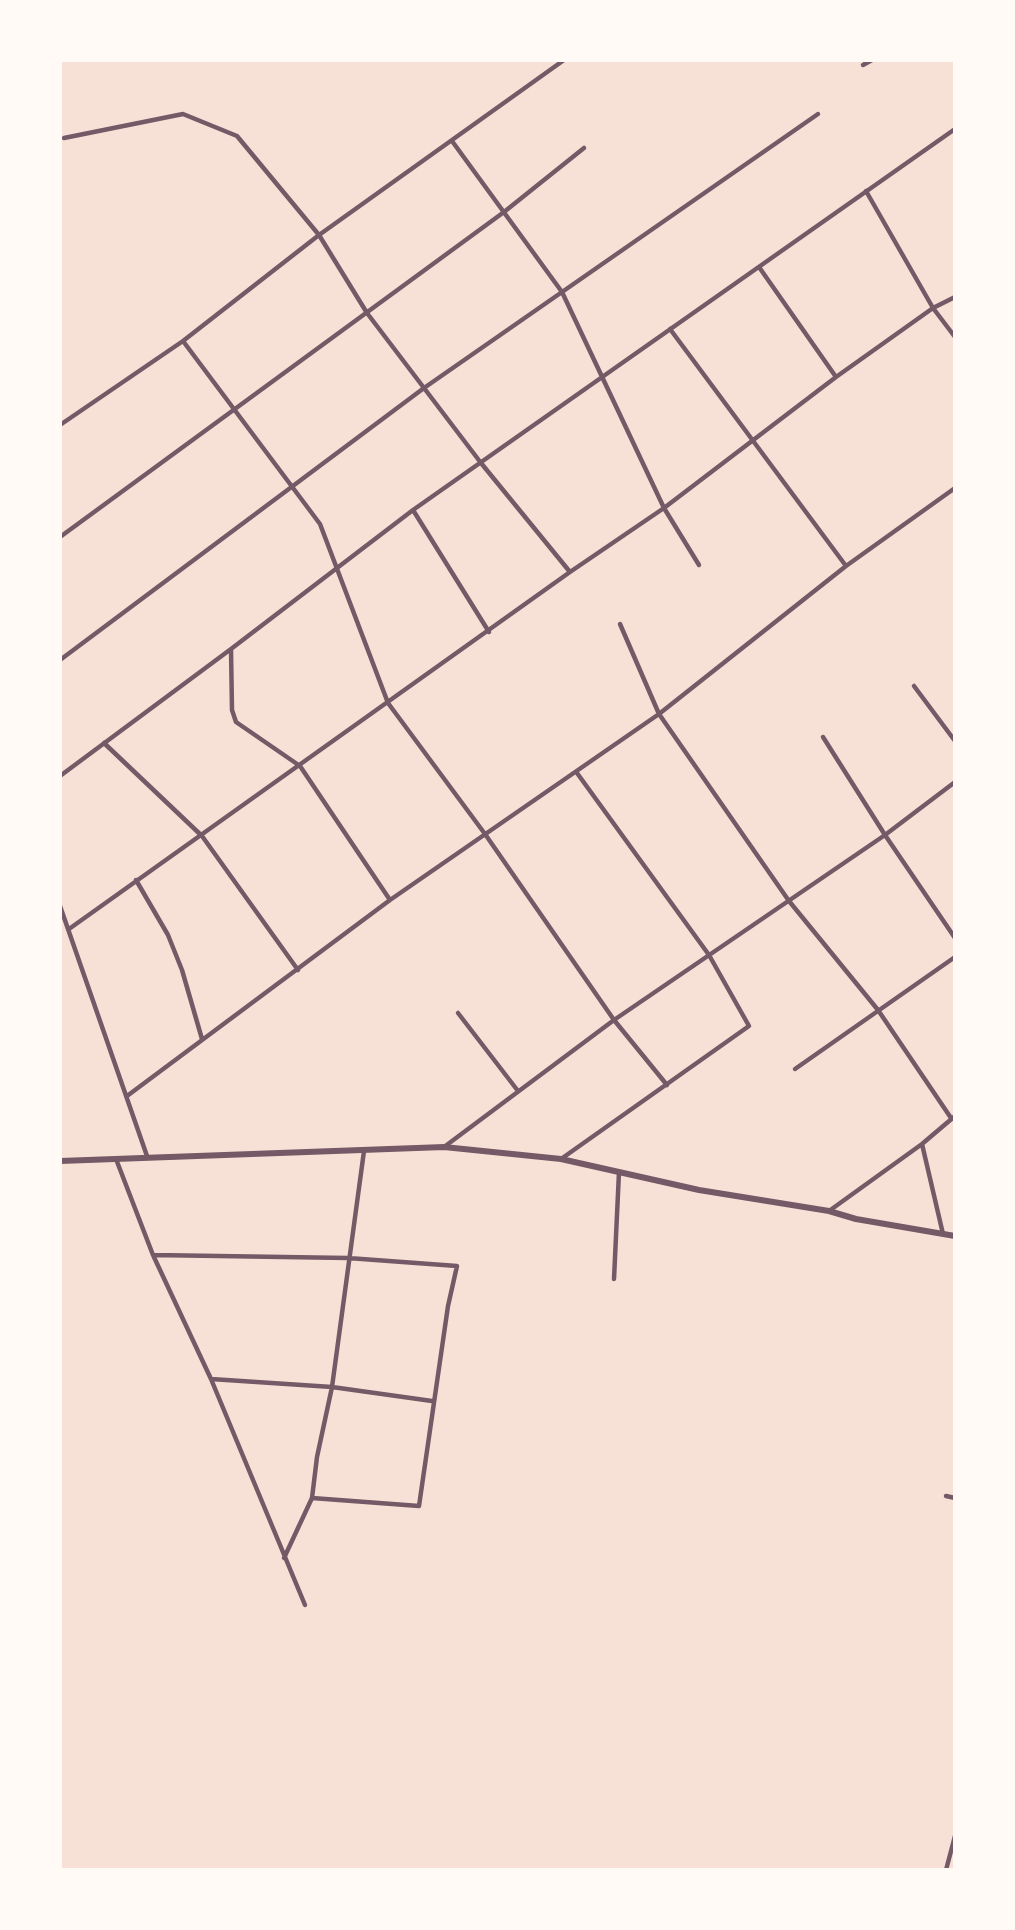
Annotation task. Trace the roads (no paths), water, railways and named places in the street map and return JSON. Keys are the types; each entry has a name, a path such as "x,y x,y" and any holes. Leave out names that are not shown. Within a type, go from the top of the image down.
{"street":[{"path":"60,424 183,340 319,235 564,60"},
{"path":"863,65 872,60"},
{"path":"64,138 183,114 237,136 319,235 367,313 481,463 570,572"},
{"path":"60,660 424,388 818,114"},
{"path":"60,777 413,510 955,129"},
{"path":"452,141 562,292 664,508 699,565"},
{"path":"60,537 504,212 584,148"},
{"path":"867,191 933,308 955,337"},
{"path":"759,267 836,377"},
{"path":"69,929 489,632 570,572 664,508 836,377 933,308 955,297"},
{"path":"670,329 846,566"},
{"path":"183,340 290,487 320,524 388,703 485,834 614,1020 667,1085"},
{"path":"127,1096 390,900 577,773 659,714 846,566 955,488"},
{"path":"413,510 489,632"},
{"path":"620,624 659,714 789,901 878,1010 953,1117 922,1144 829,1211"},
{"path":"231,649 232,710 236,722 300,766 390,900"},
{"path":"914,686 955,741"},
{"path":"823,737 885,835 955,938"},
{"path":"104,743 202,836 297,970"},
{"path":"561,1158 749,1026 709,955 577,773"},
{"path":"444,1147 614,1020 885,835 955,782"},
{"path":"136,880 168,935 182,970 202,1039"},
{"path":"60,906 147,1156"},
{"path":"795,1070 955,957"},
{"path":"458,1012 518,1091"},
{"path":"922,1144 943,1234"},
{"path":"60,1161 116,1160 147,1156 444,1147 561,1158 699,1190 829,1211 856,1219 955,1236"},
{"path":"284,1558 312,1498 317,1457 332,1387 364,1151"},
{"path":"116,1160 153,1255 211,1379 305,1605"},
{"path":"614,1279 619,1172"},
{"path":"153,1255 348,1258 458,1266 448,1306 432,1401 419,1506 312,1498"},
{"path":"211,1379 332,1387 432,1401"},
{"path":"946,1496 955,1498"},
{"path":"946,1870 955,1836"}]}
